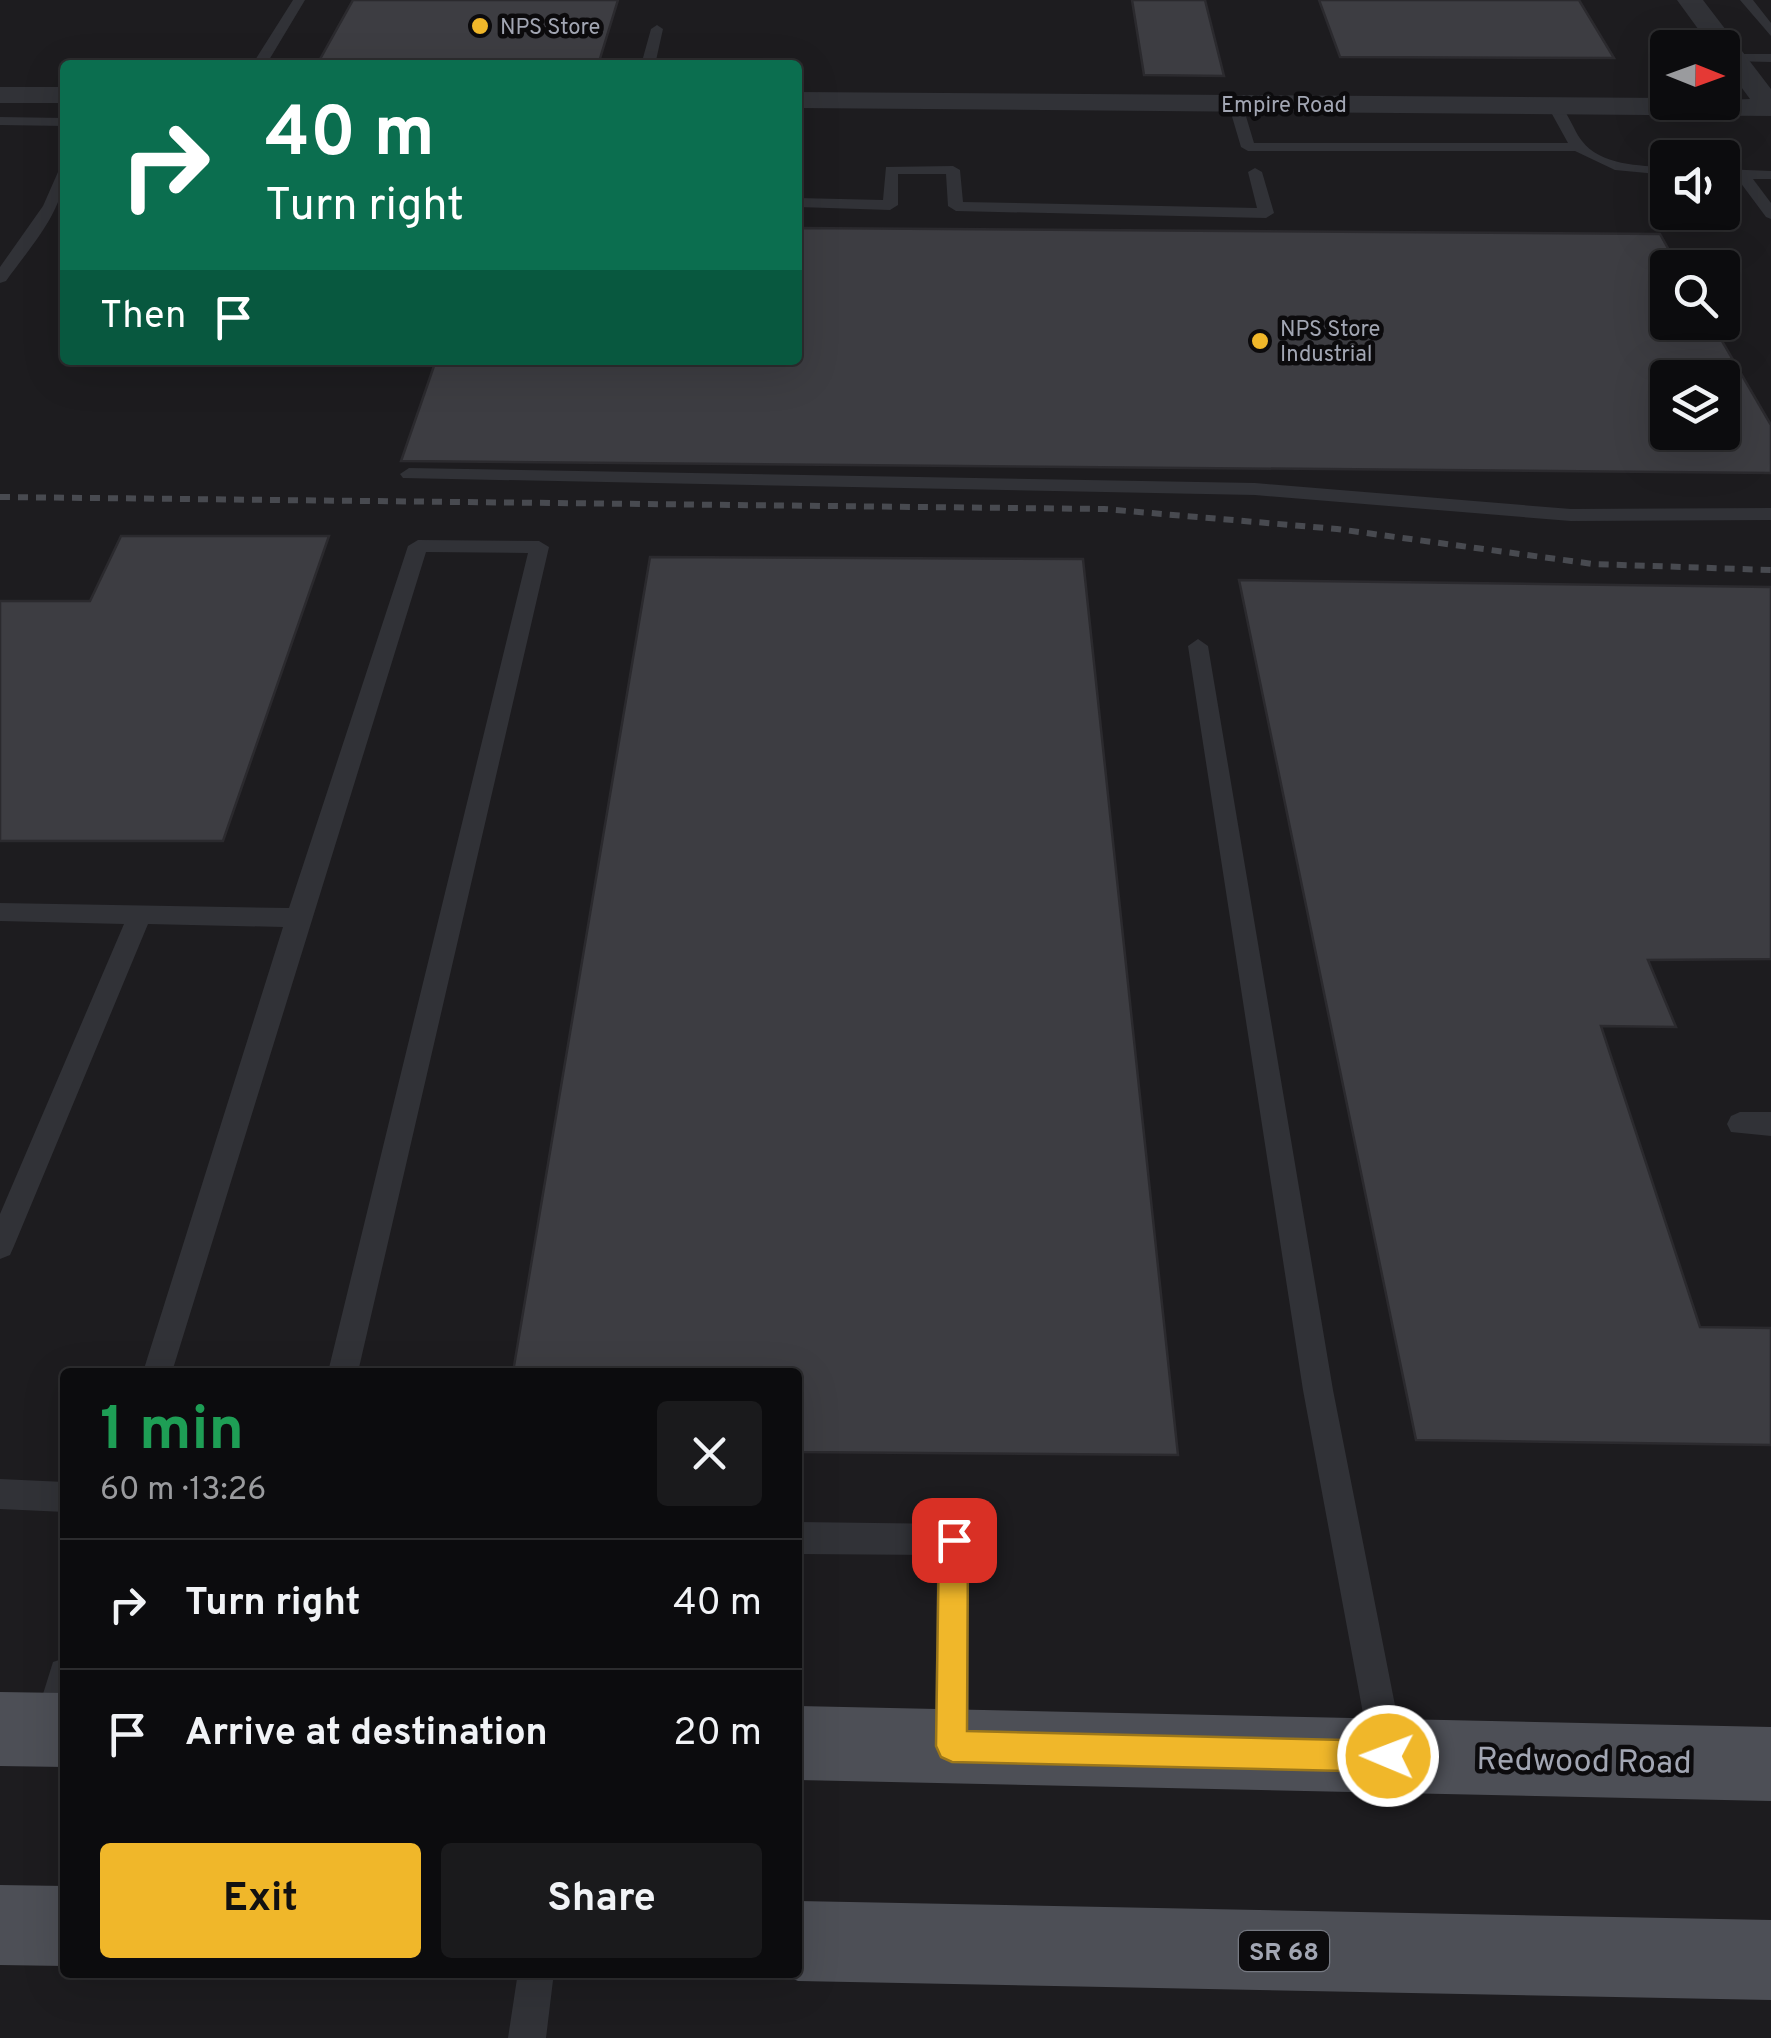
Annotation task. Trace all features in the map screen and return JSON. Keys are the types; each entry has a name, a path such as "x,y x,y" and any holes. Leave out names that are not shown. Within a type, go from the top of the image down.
{"main road":[{"name":"Redwood Road","path":"802,1744 1771,1764"},
{"path":"0,1925 60,1926"},
{"name":"SR 68","path":"802,1942 1771,1960"}],"street":[{"path":"1690,0 1712,30"},
{"path":"1740,67 1770,108"},
{"path":"0,95 60,95"},
{"name":"Empire Road","path":"802,100 1770,108"}],"lane":[{"path":"262,60 299,0"},
{"path":"1746,0 1771,32"},
{"path":"649,60 657,29"},
{"path":"1740,58 1771,58"},
{"path":"1235,103 1248,147 1578,147"},
{"path":"1554,105 1578,147 1602,164 1650,171"},
{"path":"0,121 60,122"},
{"path":"802,203 890,204 891,170 953,170 956,206 1266,213 1255,172"},
{"path":"1742,174 1771,175"},
{"path":"1742,174 1771,214"},
{"path":"0,278 50,206 60,183"},
{"path":"410,474 1256,489 1570,515 1771,514"},
{"path":"158,1368 418,546 539,547 343,1368"},
{"path":"1198,646 1318,1390 1388,1756"},
{"path":"0,912 298,918"},
{"path":"0,1246 140,914"},
{"path":"1740,1124 1771,1124"},
{"path":"0,1494 60,1497"},
{"path":"802,1538 954,1540 952,1746"},
{"path":"528,2038 535,1978"}],"shaded area":[{"path":"0,0 1771,0 1771,2038 0,2038"}],"building":[{"name":"NPS Store","path":"353,0 618,0 600,60 320,60"},
{"path":"1132,0 1205,0 1224,76 1144,75"},
{"path":"1319,0 1579,0 1614,58 1340,57"},
{"name":"NPS Store Industrial","path":"802,228 1660,234 1669,250 1650,250 1650,340 1721,340 1733,360 1650,360 1650,450 1740,450 1740,372 1771,425 1771,473 401,461 434,365 802,365"},
{"path":"121,536 329,536 223,841 0,841 0,601 90,601"},
{"path":"650,557 1083,559 1178,1455 802,1452 802,1368 514,1368"},
{"path":"1239,580 1771,587 1771,959 1648,960 1676,1027 1601,1026 1700,1327 1771,1328 1771,1445 1416,1440"}],"railway":[{"path":"0,497 1104,509 1337,529 1593,564 1771,570"}],"place":[{"name":"NPS Store","path":"480,26"},
{"name":"NPS Store Industrial","path":"1260,341"}],"route":[{"path":"954,1540 952,1746 1388,1756"}]}
